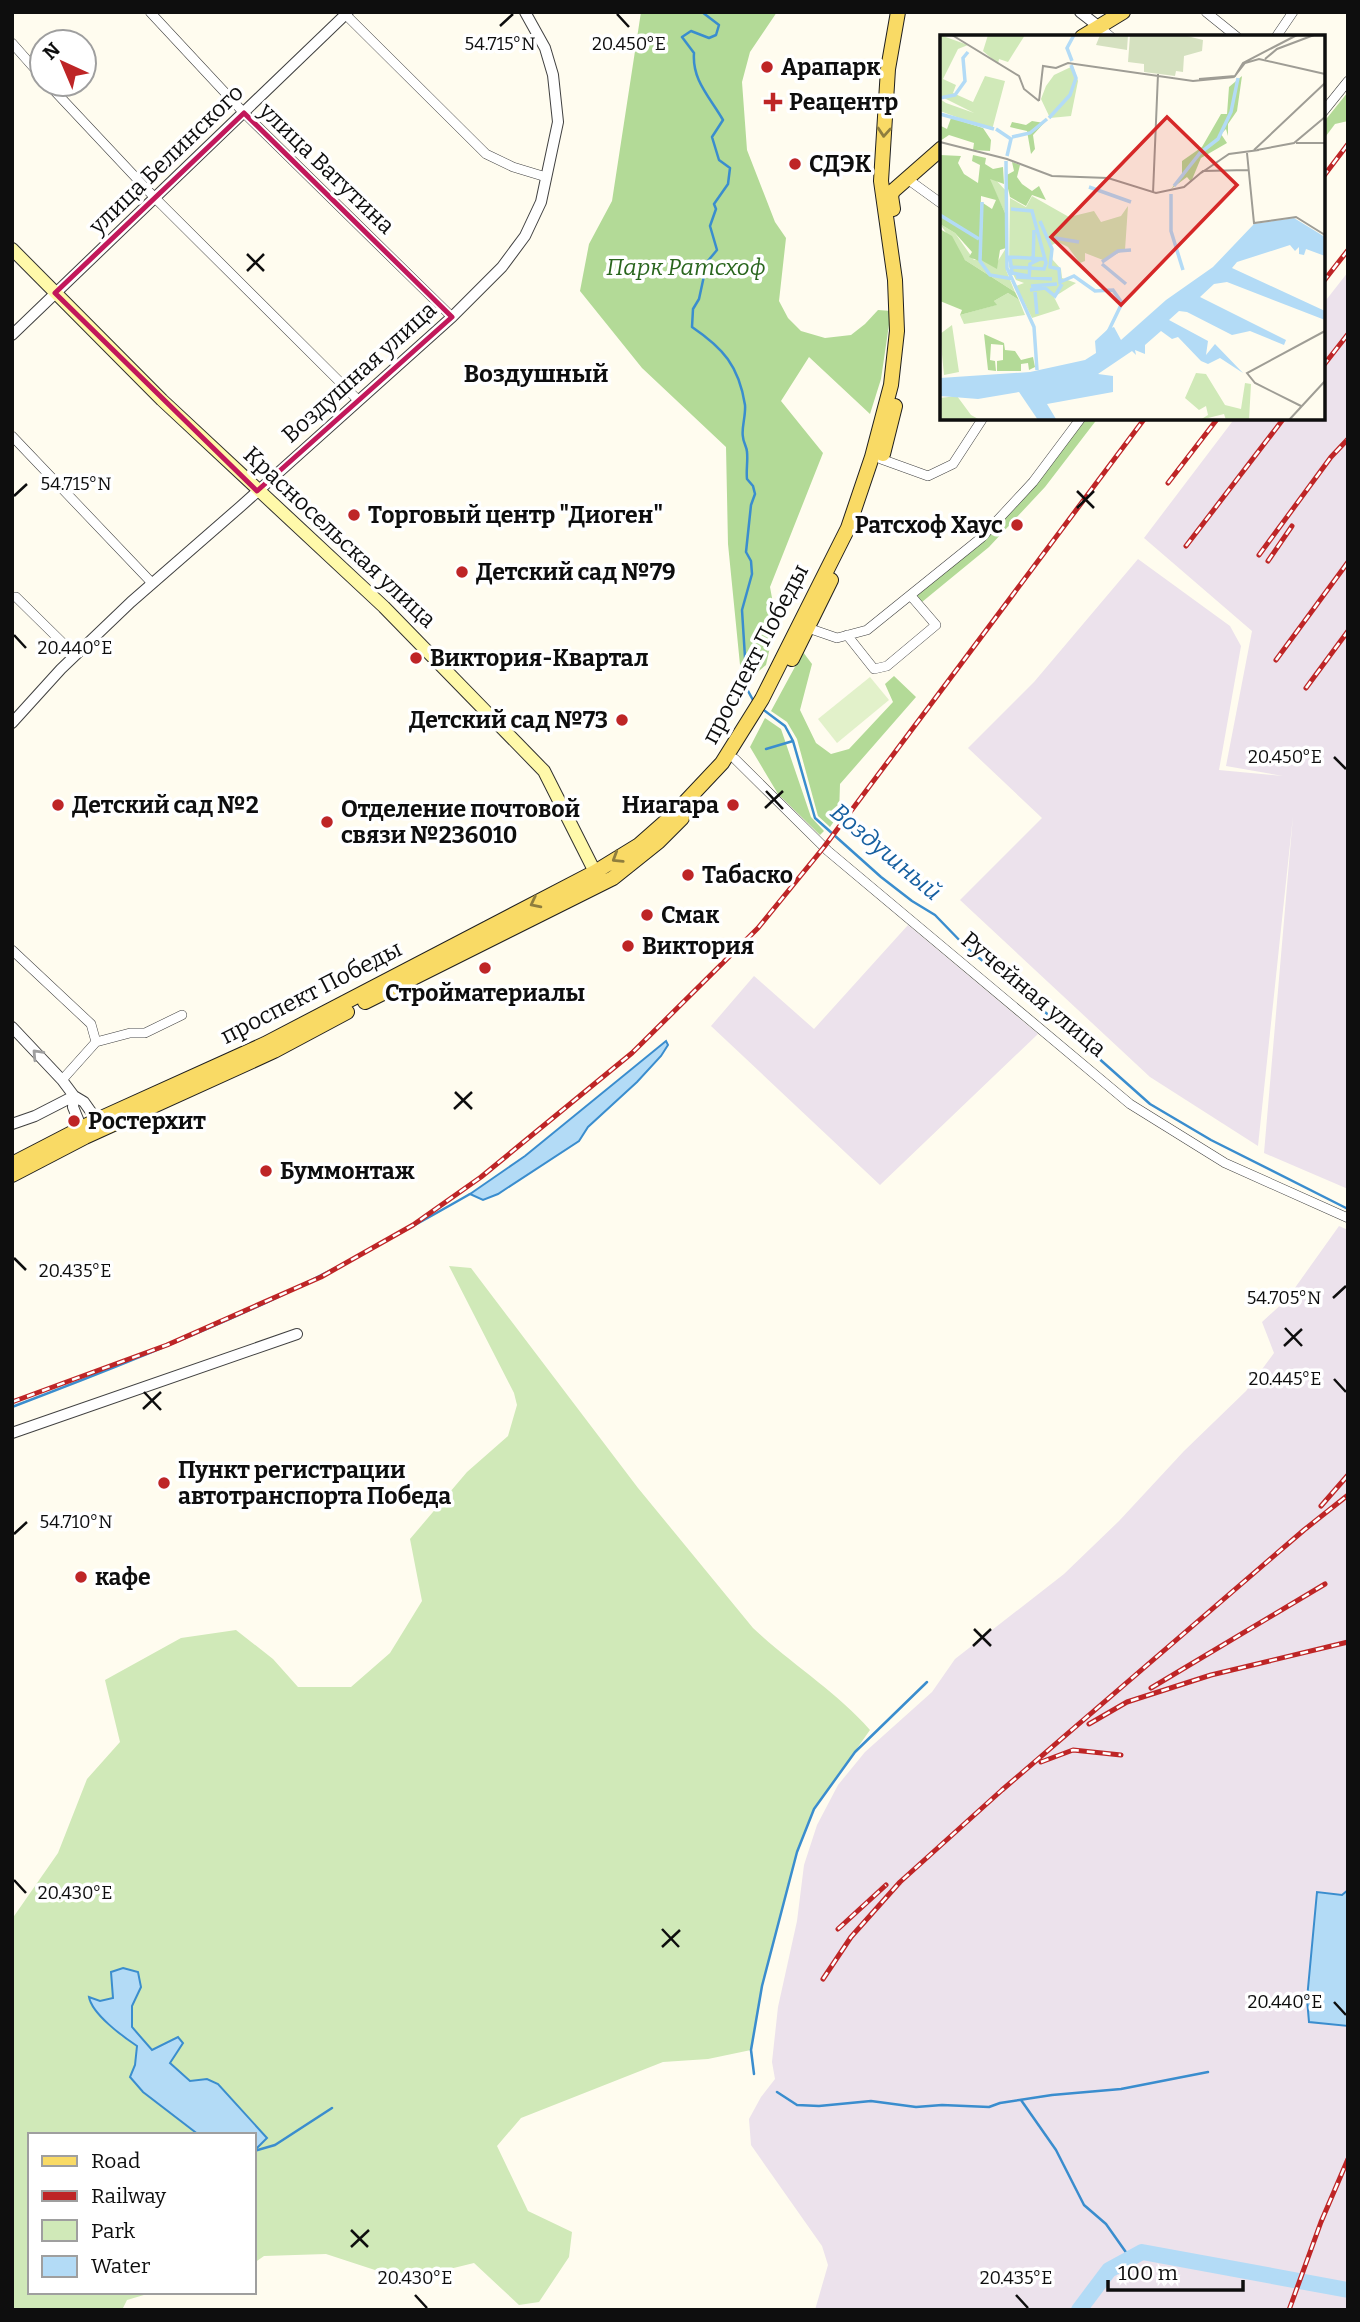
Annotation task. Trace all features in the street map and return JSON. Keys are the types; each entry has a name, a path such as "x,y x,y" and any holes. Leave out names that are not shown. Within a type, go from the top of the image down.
{"main road":[{"name":"проспект Победы","path":"12,1164 274,1051 598,878 631,865 702,798 762,708 848,528 872,457 891,385 897,331 895,280 883,192 882,163 888,69 898,12"},
{"path":"1085,35 1123,12"},
{"path":"882,163 897,177 906,178 940,150"},
{"name":"проспект Победы","path":"803,626 856,531 881,458 899,393 906,332 904,281 891,200 893,191 906,178"},
{"name":"Красносельская улица","path":"12,249 162,400 384,607 544,771 598,878"},
{"name":"проспект Победы","path":"12,1175 83,1132"}],"street":[{"name":"улица Ватутина","path":"150,12 244,113 452,317"},
{"name":"Воздушная улица","path":"12,723 75,655 152,583 452,317 502,267 525,236 541,202 558,122 553,75 545,48 525,12"},
{"path":"1080,12 1109,35"},
{"path":"1206,12 1235,35"},
{"path":"1277,35 1293,12"},
{"name":"улица Белинского","path":"12,335 346,13"},
{"path":"346,13 486,154 513,167 546,177"},
{"path":"12,43 28,61"},
{"path":"1325,110 1348,81"},
{"path":"61,98 155,198 358,400"},
{"path":"906,178 940,203"},
{"path":"881,458 928,477 953,464 982,420"},
{"path":"803,626 837,638 867,630 981,538 1032,482 1079,420"},
{"path":"12,436 152,583"},
{"path":"846,635 874,669 887,666 936,625 911,596"},
{"path":"16,597 75,655"},
{"name":"Ручейная улица","path":"733,755 828,851 1130,1104 1225,1163 1348,1218"},
{"path":"12,950 91,1024 96,1042"},
{"path":"62,1080 96,1042 130,1033 145,1033 182,1015"},
{"path":"12,1027 74,1096 84,1102 100,1125"},
{"path":"12,1124 35,1116 74,1096"},
{"path":"74,1096 73,1107 83,1132"},
{"path":"12,1433 297,1334"}],"highlighted area":[{"path":"244,113 452,317 257,491 55,293"}],"shaded area":[{"path":"1348,272 1348,1189 1264,1153 1293,816 1258,1146 1150,1077 960,900 1042,818 968,748 1034,682 1138,559 1230,626 1241,646 1219,770 1283,776 1226,766 1252,631 1144,538 1233,420 1325,420 1325,301"},
{"path":"908,925 1038,1034 880,1185 711,1026 754,976 814,1029"},
{"path":"1339,1226 1348,1230 1348,2310 815,2310 828,2265 822,2246 751,2145 749,2119 775,2079 772,2062 778,2007 797,1921 804,1865 817,1825 838,1785 865,1752 932,1692 955,1659 1064,1574 1246,1391 1274,1353 1262,1322 1287,1299"}],"green space":[{"name":"Парк Ратсхоф","path":"641,12 777,12 750,52 742,82 747,150 775,222 786,238 779,301 788,318 801,331 825,338 851,335 878,310 891,311 881,379 870,414 809,357 781,401 823,453 770,587 776,620 766,665 742,685 728,544 726,447 642,368 580,291 589,244 612,201"},
{"path":"1348,92 1348,121 1335,124 1325,137 1325,121"},
{"path":"1084,420 1096,420 1045,487 989,547 922,602 917,595 1035,485"},
{"path":"803,652 812,664 800,710 816,743 831,754 849,749 893,702 885,684 894,676 916,697 840,784 839,814 830,827 818,816 797,739 787,722 771,711"},
{"path":"870,677 889,700 837,743 818,719"},
{"path":"765,718 781,729 811,817 824,831 820,835 778,794 750,747"},
{"path":"449,1266 471,1268 638,1488 753,1628 843,1703 870,1730 814,1809 797,1851 762,1986 751,2050 708,2059 663,2062 521,2118 497,2146 528,2211 572,2232 569,2257 539,2302 519,2305 474,2263 425,2275 378,2271 326,2254 264,2256 256,2262 256,2149 266,2138 218,2084 207,2079 190,2081 170,2063 182,2043 152,2050 132,2027 132,2006 141,1987 111,1972 113,1998 100,2001 121,2036 137,2046 135,2065 130,2078 143,2092 196,2133 28,2133 28,2294 147,2294 127,2300 122,2310 12,2310 12,1919 58,1853 87,1779 120,1742 105,1680 181,1638 236,1630 273,1659 298,1687 351,1687 390,1653 422,1601 410,1539 467,1472 508,1436 517,1405 514,1393"}],"water":[{"path":"666,1041 668,1045 661,1056 588,1127 579,1141 498,1194 483,1200 470,1194 525,1156"},
{"path":"1348,1890 1348,2026 1309,2022 1307,1999 1317,1892 1342,1895"},
{"path":"123,1968 138,1972 141,1987 132,2006 132,2027 152,2050 178,2037 183,2043 170,2063 190,2081 207,2079 218,2084 267,2138 256,2149 256,2133 196,2133 143,2092 130,2077 135,2065 137,2046 102,2017 91,2004 89,1997 100,2001 113,1998 111,1972"}],"waterway":[{"name":"Воздушный","path":"702,12 719,25 716,35 709,38 691,31 682,37 694,53 694,63 702,88 723,120 712,137 719,160 730,168 728,184 714,204 716,209 710,226 717,250 707,262 699,299 693,309 692,327 728,359 739,379 745,405 743,434 747,450 747,479 755,494 751,505 746,552 751,561 752,574 742,610 747,689 754,702"},
{"name":"Воздушный","path":"761,708 785,726 793,741 815,818 881,877 935,915 967,948 1068,1031 1150,1104 1211,1140 1348,1209"},
{"path":"766,749 793,741"},
{"path":"12,1407 146,1355 278,1297 470,1194"},
{"path":"754,2074 751,2050 762,1986 797,1852 814,1809 855,1752 927,1682"},
{"path":"777,2092 797,2105 819,2106 871,2101 916,2107 989,2107 1052,2095 1121,2089 1208,2072"},
{"path":"1021,2100 1056,2150 1084,2205 1106,2224 1130,2258"},
{"path":"256,2150 275,2145 332,2108"},
{"path":"1079,2310 1109,2270 1142,2252 1348,2290"}],"railway":[{"path":"1325,174 1348,144"},
{"path":"1325,279 1348,250"},
{"path":"1325,363 1348,334"},
{"path":"12,1402 167,1345 321,1277 413,1225 481,1177 632,1053 758,928 824,847 1144,420"},
{"path":"1168,483 1216,420"},
{"path":"1186,546 1282,420"},
{"path":"1259,555 1331,457 1348,439"},
{"path":"1268,561 1292,526"},
{"path":"1276,660 1348,562"},
{"path":"1306,688 1348,631"},
{"path":"1321,1506 1348,1475"},
{"path":"823,1979 851,1937 900,1882 1002,1790 1348,1495"},
{"path":"1151,1688 1325,1584"},
{"path":"1089,1724 1127,1702 1211,1675 1348,1642"},
{"path":"1041,1762 1073,1750 1121,1755"},
{"path":"838,1929 886,1885"},
{"path":"1289,2310 1321,2222 1348,2159"}],"place":[{"name":"Арапарк","path":"767,67"},
{"name":"Реацентр","path":"773,102"},
{"name":"СДЭК","path":"795,164"},
{"name":"Торговый центр \"Диоген\"","path":"354,515"},
{"name":"Ратсхоф Хаус","path":"1017,525"},
{"name":"Детский сад №79","path":"462,572"},
{"name":"Виктория-Квартал","path":"416,658"},
{"name":"Детский сад №73","path":"622,720"},
{"name":"Детский сад №2","path":"58,805"},
{"name":"Ниагара","path":"733,805"},
{"name":"Отделение почтовой связи №236010","path":"327,822"},
{"name":"Табаско","path":"688,875"},
{"name":"Смак","path":"647,915"},
{"name":"Виктория","path":"628,946"},
{"name":"Стройматериалы","path":"485,968"},
{"name":"Ростерхит","path":"74,1121"},
{"name":"Буммонтаж","path":"266,1171"},
{"name":"Пункт регистрации автотранспорта Победа","path":"164,1483"},
{"name":"кафе","path":"81,1577"}],"district":[{"name":"Воздушный","path":"536,374"}]}
